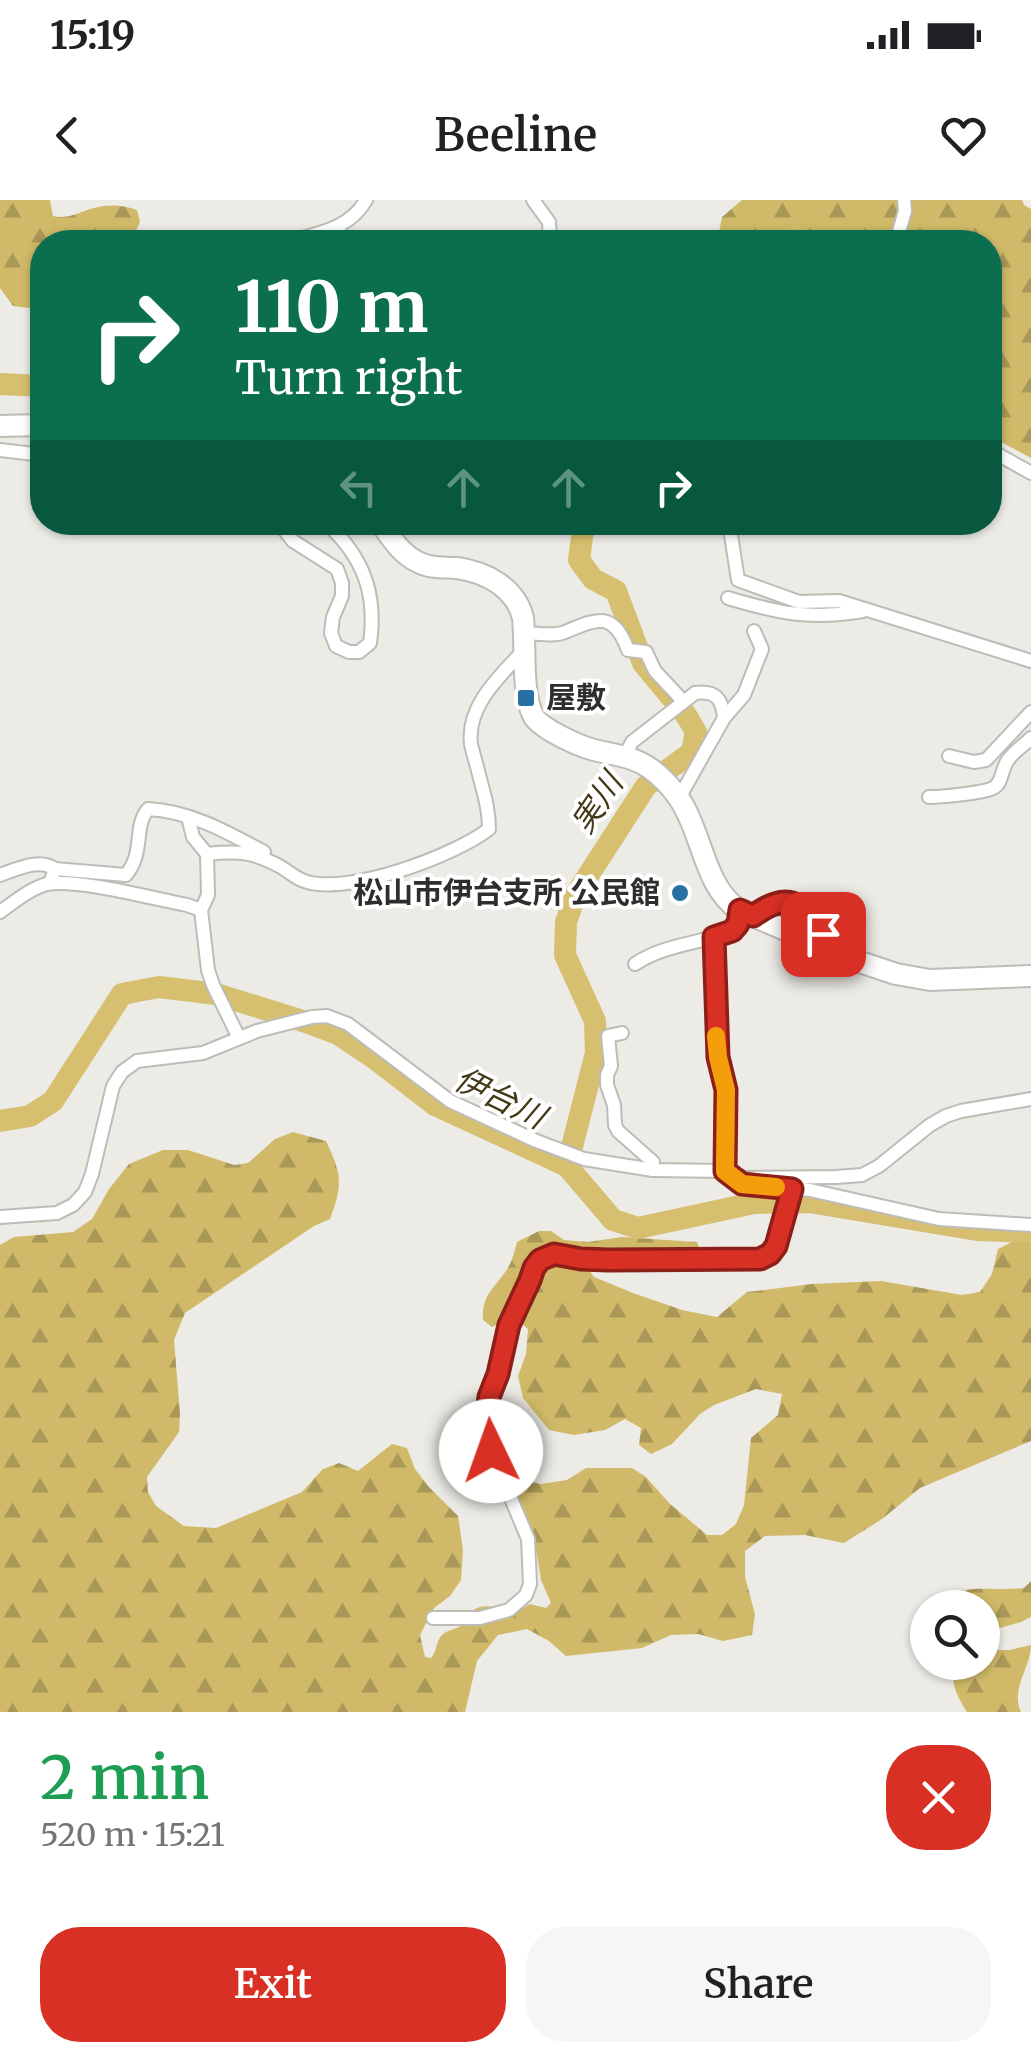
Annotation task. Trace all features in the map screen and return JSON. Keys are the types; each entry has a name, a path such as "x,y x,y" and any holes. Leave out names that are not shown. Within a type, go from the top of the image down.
{"main road":[{"path":"0,426 30,425"},
{"path":"389,535 420,564 476,573 496,581 510,593 520,607 529,706 536,721 575,744 625,755 649,768 680,798 718,890 728,902 746,913 896,974 930,980 1031,976"}],"street":[{"path":"328,230 357,216 366,200"},
{"path":"533,200 549,222 549,230"},
{"path":"899,230 904,200"},
{"path":"0,450 30,454"},
{"path":"1002,457 1031,473"},
{"path":"289,535 337,569 342,596 332,633 336,646 360,652 370,644 372,626 366,574 337,535"},
{"path":"730,535 738,580 800,602 839,601 1031,661"},
{"path":"728,598 777,613 842,614 866,610"},
{"path":"207,854 238,851 258,856 304,882 359,882 458,848 489,829 488,802 471,743 471,723 480,702 525,640 602,620 610,623 621,632 628,650 646,652 679,704"},
{"path":"680,798 724,718 744,695 762,649 754,631"},
{"path":"625,755 632,742 694,693 706,692 720,699 724,718"},
{"path":"948,756 974,762 986,760 1031,712"},
{"path":"930,797 951,798 993,788 1006,762 1031,738"},
{"path":"0,875 47,864 55,869 126,875 139,850 141,817 148,809 168,810 210,824 274,858 280,866"},
{"path":"188,817 193,837 207,854 208,895 201,910 208,970 239,1038"},
{"path":"50,883 55,869"},
{"path":"0,912 50,883 110,890 201,910"},
{"path":"635,964 672,946 732,931 746,913"},
{"path":"714,937 718,1057 726,1090 725,1171"},
{"path":"0,1217 56,1213 73,1205 85,1192 114,1086 122,1072 137,1061 203,1053 280,1024 312,1017 338,1019 434,1091 468,1111 584,1159 653,1170 725,1171 745,1178 862,1175 946,1116 1031,1098"},
{"path":"622,1033 608,1036 611,1066 607,1085 614,1105 614,1125 653,1162 653,1170"},
{"path":"725,1171 742,1184 792,1193 810,1190 939,1219 1031,1224"},
{"path":"434,1618 480,1618 509,1610 526,1595 530,1584 528,1538 491,1451 486,1418 509,1325 540,1260 554,1254 608,1260 760,1259 776,1246 792,1193"}],"green space":[{"path":"0,200 50,200 53,216 58,217 111,206 137,210 140,222 136,230 30,230 30,308 13,306 0,288"},
{"path":"742,200 1022,200 1031,209 1031,458 1002,442 1002,230 804,230 798,226 790,230 719,230 722,217"},
{"path":"293,1132 326,1141 339,1180 330,1219 185,1313 174,1340 179,1432 147,1477 148,1492 156,1506 184,1526 216,1528 302,1492 323,1469 339,1463 358,1471 392,1444 407,1448 415,1469 458,1516 463,1550 461,1580 450,1596 434,1608 420,1635 425,1657 431,1658 441,1636 461,1626 477,1608 492,1607 513,1613 530,1604 546,1608 551,1603 526,1522 498,1452 502,1441 517,1443 531,1482 567,1480 586,1468 632,1468 707,1535 722,1535 736,1524 744,1505 751,1438 778,1415 782,1394 756,1389 714,1405 672,1444 651,1454 639,1445 641,1428 625,1419 605,1430 574,1435 549,1430 523,1398 518,1376 526,1354 528,1329 514,1317 492,1327 483,1320 487,1297 509,1266 517,1242 539,1231 551,1231 564,1240 588,1242 622,1237 697,1242 699,1247 690,1251 587,1256 584,1263 594,1277 633,1293 717,1317 747,1292 812,1284 881,1281 962,1295 980,1292 992,1274 998,1249 1016,1240 1031,1241 1031,1441 920,1488 844,1543 805,1535 765,1536 745,1551 745,1577 755,1614 752,1635 723,1641 698,1634 671,1635 642,1648 566,1656 527,1629 498,1635 477,1661 465,1712 0,1712 0,1245 14,1237 73,1232 92,1219 129,1164 163,1150 188,1150 234,1165 248,1163 275,1139"},
{"path":"1031,1581 1031,1617 1000,1628 1000,1590 964,1590 976,1589 1024,1588"},
{"path":"1031,1645 1019,1686 1021,1712 967,1712 954,1680 1000,1680 1000,1650"}],"waterway":[{"name":"実川","path":"0,384 30,385"},
{"name":"実川","path":"567,1166 596,1053 595,1021 565,955 566,922 575,896 646,786 692,752 696,732 643,663 616,591 593,579 579,560 582,535"},
{"name":"伊台川","path":"0,1121 30,1116 53,1101 122,994 159,987 216,994 338,1034 435,1105 567,1166 613,1220 638,1228 754,1203 809,1202 977,1230 1031,1232"}],"slow traffic":[{"path":"716,1036 726,1090 725,1171 742,1184 776,1187"}],"place":[{"name":"屋敷","path":"526,698"},
{"name":"松山市伊台支所 公民館","path":"680,893"}],"route":[{"path":"491,1451 486,1433 489,1397 509,1325 540,1260 554,1254 608,1260 760,1259 776,1246 792,1189 742,1184 725,1171 726,1090 718,1057 714,937 732,931 738,924 740,910 753,916 768,905 781,902 803,907 823,934"}]}
